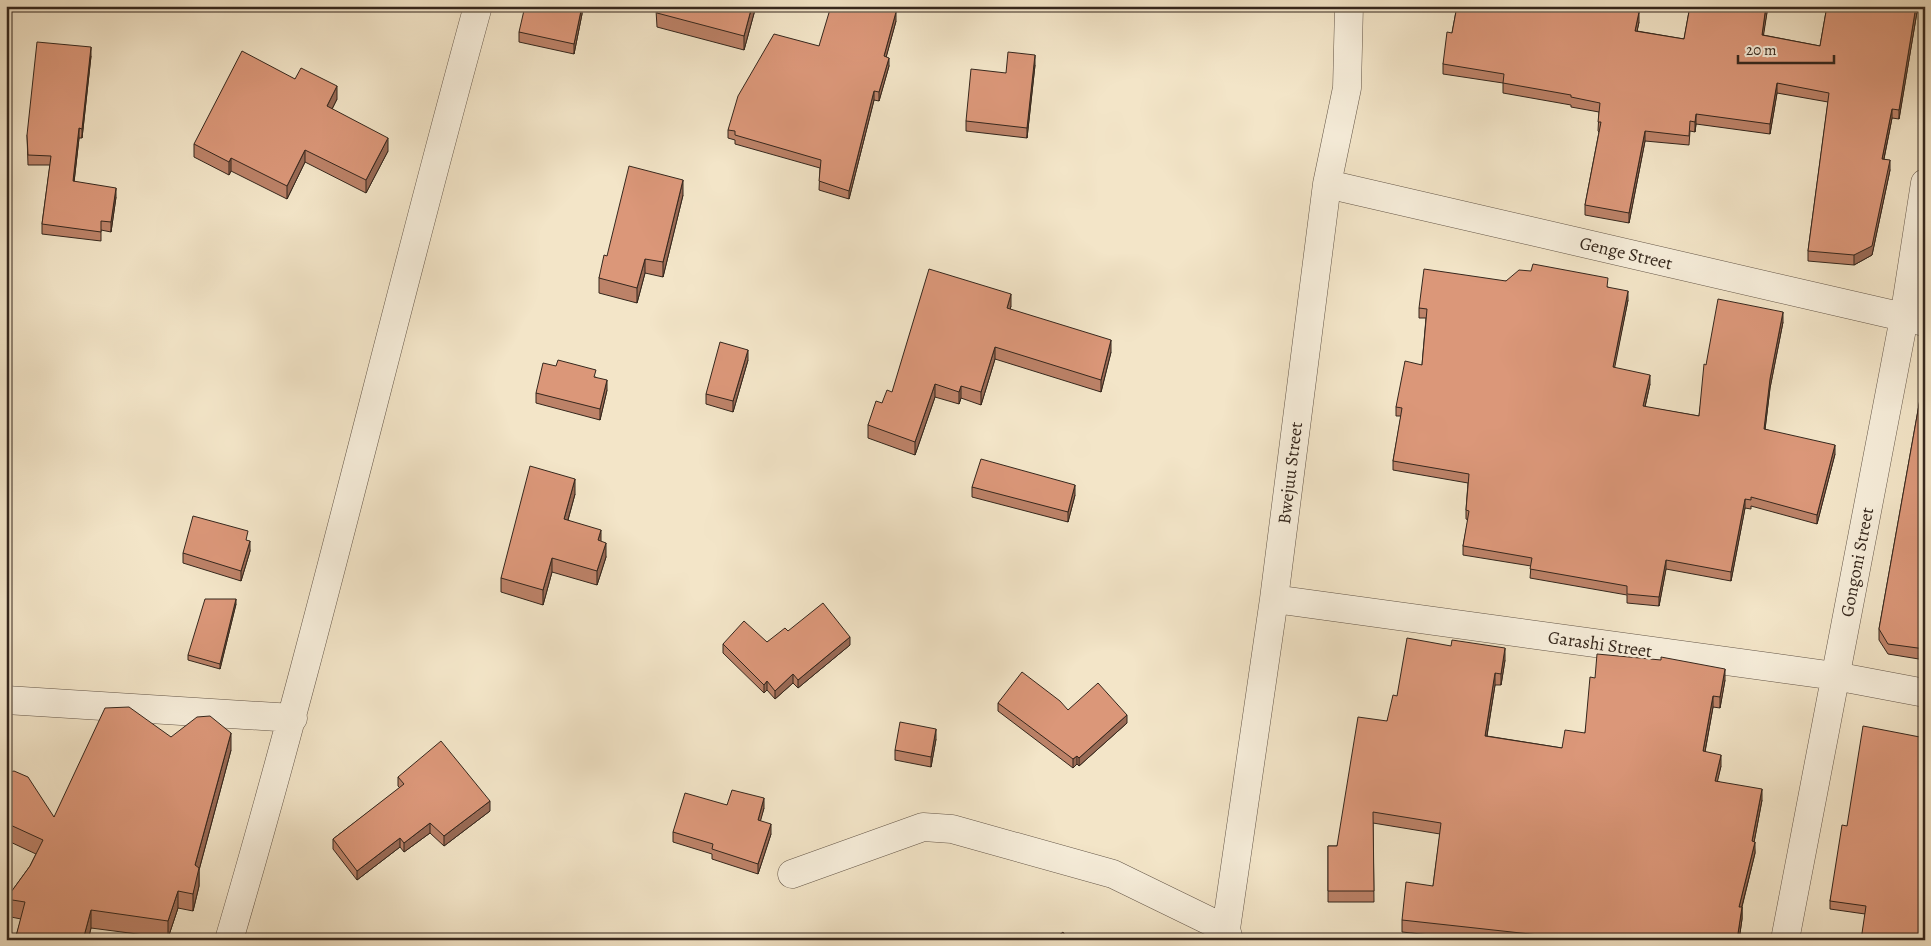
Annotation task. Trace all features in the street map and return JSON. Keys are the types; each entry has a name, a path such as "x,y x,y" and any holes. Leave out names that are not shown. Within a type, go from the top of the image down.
{"street":[{"path":"230,940 293,718 430,178 478,6"},
{"name":"Bwejuu Street","path":"1228,934 1274,599 1327,184 1347,88 1349,6"},
{"name":"Gongoni Street","path":"1785,940 1835,676 1914,320 1925,183"},
{"name":"Genge Street","path":"1327,184 1914,320"},
{"name":"Garashi Street","path":"1274,599 1835,676 1925,693"},
{"path":"6,700 293,718"},
{"path":"792,874 923,827 952,828 1113,874 1228,934"}],"building":[{"path":"525,6 582,6 574,44 519,32"},
{"path":"659,6 752,6 744,36 657,13"},
{"path":"831,6 876,6 896,12 884,56 889,58 879,92 874,91 849,191 819,181 821,160 735,135 735,131 728,130 738,96 774,34 819,46"},
{"path":"1457,6 1614,6 1614,8 1639,12 1635,31 1684,39 1690,6 1766,6 1762,35 1820,46 1827,6 1916,6 1899,110 1892,109 1882,159 1890,160 1872,246 1854,255 1808,251 1829,93 1777,83 1770,124 1696,114 1695,122 1690,121 1689,136 1645,131 1629,213 1585,205 1601,122 1598,122 1600,103 1571,97 1571,95 1503,83 1504,74 1443,64 1447,32 1452,33"},
{"path":"37,42 91,47 82,129 79,128 73,181 116,188 111,222 101,221 101,232 42,224 51,156 28,155 27,135"},
{"path":"242,51 295,79 301,68 337,86 327,106 388,138 366,180 305,150 287,186 231,158 229,162 194,144"},
{"path":"1008,52 1035,55 1027,128 966,121 971,69 1006,73"},
{"path":"629,166 683,180 663,262 645,259 637,288 599,278 604,255 607,256"},
{"path":"1533,264 1608,278 1607,287 1628,291 1613,367 1650,375 1643,406 1699,416 1704,364 1706,365 1718,299 1783,312 1770,379 1764,429 1835,445 1817,515 1751,497 1751,500 1745,499 1731,572 1666,560 1659,597 1627,594 1627,586 1530,569 1532,558 1463,546 1469,511 1466,510 1469,474 1393,461 1402,408 1396,407 1405,361 1422,365 1427,309 1419,308 1424,269 1506,281 1519,270 1531,271"},
{"path":"929,269 1011,294 1007,308 1111,340 1101,380 995,347 981,392 961,386 959,392 935,384 915,442 868,425 876,401 882,403 887,390 892,392"},
{"path":"720,342 748,350 733,401 706,394"},
{"path":"558,360 596,370 594,377 607,380 600,409 536,393 543,363 556,366"},
{"path":"1925,371 1925,649 1888,644 1879,629"},
{"path":"981,459 1075,485 1068,512 972,487"},
{"path":"530,466 575,479 564,519 601,530 598,540 606,543 597,571 552,558 543,590 501,578"},
{"path":"193,516 248,531 246,540 250,541 241,571 183,553"},
{"path":"205,599 236,599 220,664 188,655"},
{"path":"823,603 850,637 798,680 793,674 775,691 767,681 764,685 723,644 744,621 767,642 785,628 788,631"},
{"path":"1407,638 1451,646 1452,640 1505,648 1501,674 1495,673 1485,736 1562,748 1565,730 1585,733 1590,677 1595,678 1597,654 1661,660 1661,657 1725,669 1720,697 1713,696 1703,751 1721,755 1715,781 1762,789 1752,841 1755,842 1739,907 1742,907 1737,940 1541,940 1539,935 1402,920 1406,882 1433,886 1441,823 1373,812 1374,891 1328,891 1328,846 1337,846 1358,717 1387,721 1393,695 1397,696"},
{"path":"1022,672 1060,701 1068,710 1098,683 1127,715 1079,758 1077,756 1073,759 998,703"},
{"path":"129,707 171,737 197,717 210,716 231,733 195,865 199,868 193,894 178,891 168,921 91,910 83,940 15,940 25,902 6,899 30,866 43,840 6,823 6,773 14,771 28,777 54,817 105,708"},
{"path":"900,722 936,729 931,757 895,750"},
{"path":"1863,726 1925,738 1925,940 1861,940 1866,906 1830,901 1842,825 1847,826"},
{"path":"441,741 490,801 444,836 430,823 404,843 400,838 357,871 333,839 404,784 398,777"},
{"path":"732,790 764,798 758,820 771,824 758,864 712,849 713,844 673,832 685,793 727,805"},
{"path":"1063,932 1068,940 1053,940"}]}
